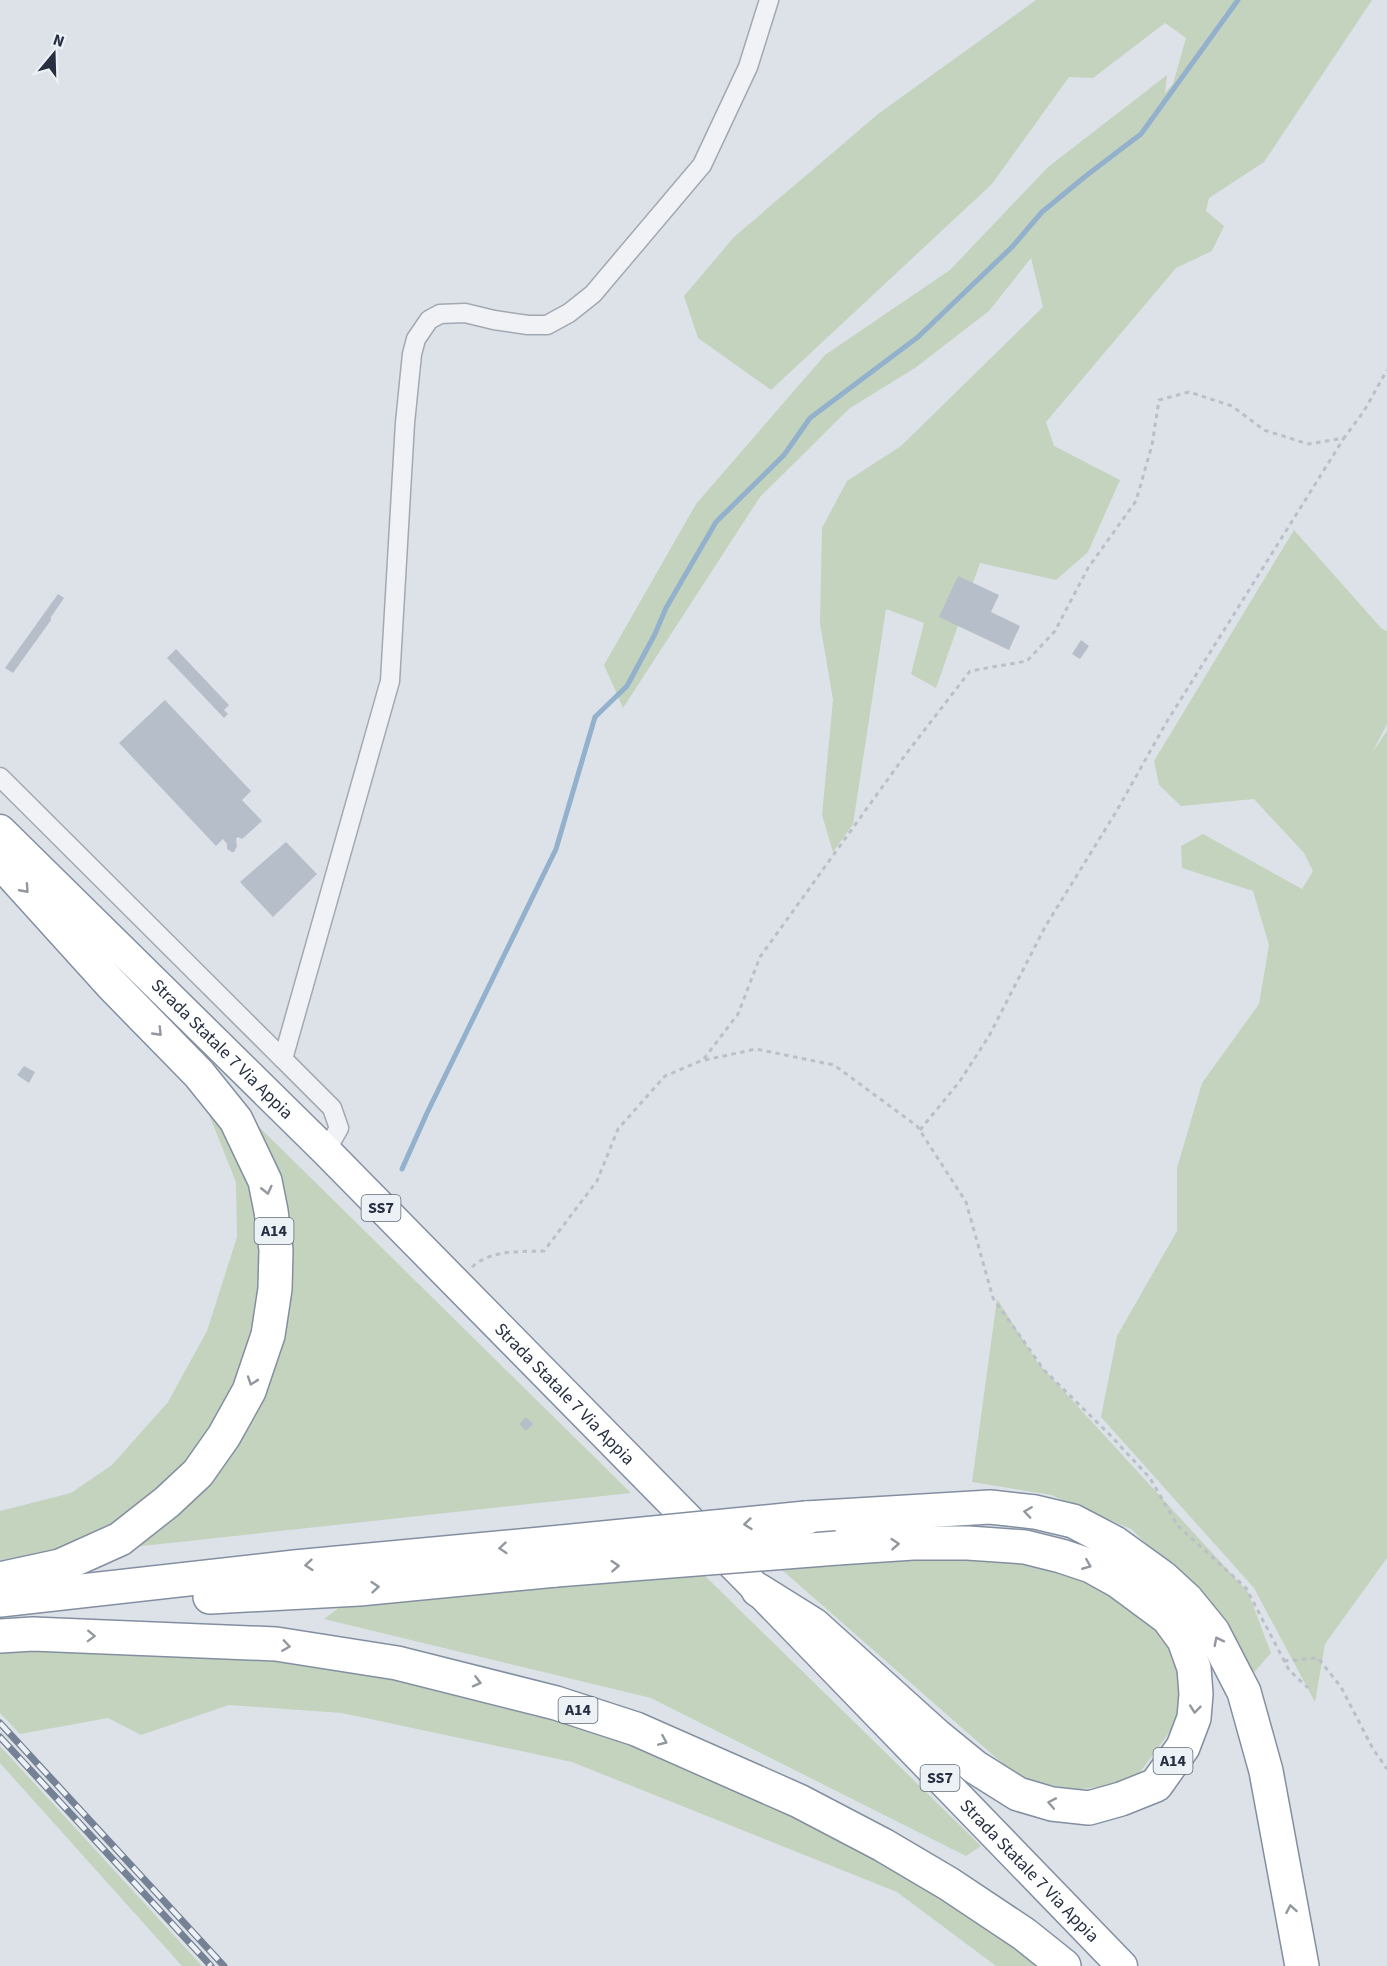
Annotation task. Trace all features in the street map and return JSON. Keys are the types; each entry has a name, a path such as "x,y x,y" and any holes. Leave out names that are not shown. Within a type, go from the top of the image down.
{"highway":[{"name":"Strada Statale 7 Via Appia","path":"0,830 326,1151 758,1590 1122,1966"},
{"name":"A14","path":"0,838 7,869 112,985 199,1074 236,1120 265,1181 272,1211 276,1250 275,1289 268,1335 249,1391 224,1436 198,1473 167,1502 120,1539 60,1566 8,1613"},
{"name":"A14","path":"559,1556 806,1518 990,1507 1035,1512 1073,1521 1115,1543 1162,1577 1187,1600 1213,1632 1244,1692 1266,1771 1302,1966"},
{"name":"A14","path":"8,1613 283,1568 559,1556 837,1548 913,1543 1025,1547 1090,1566 1118,1581 1168,1618 1184,1640 1194,1668 1196,1694 1194,1718 1183,1747 1156,1785 1121,1799 1089,1808 1052,1804 1017,1794 967,1761 814,1625 758,1590"},
{"name":"A14","path":"8,1613 276,1644 397,1663 556,1703 636,1729 716,1763 820,1812 883,1845 949,1884 1024,1935 1064,1966"}],"street":[{"path":"283,1059 390,681 405,423 411,354 416,339 429,320 440,314 465,313 528,326 547,326 569,313 593,294 702,165 748,68 770,0"},
{"path":"0,777 332,1108 339,1128 326,1151"}],"path":[{"path":"920,1130 960,1081 989,1036 1045,927 1116,812 1166,723 1344,438 1364,411 1387,370"},
{"path":"704,1060 738,1014 760,957 906,754 970,671 1027,661 1055,631 1089,568 1136,501 1152,445 1159,400 1189,392 1232,406 1264,430 1308,444 1344,438"},
{"path":"454,1282 476,1263 501,1252 544,1251 597,1182 618,1129 665,1076 704,1060 756,1049 834,1065 917,1125 966,1202 993,1298 1044,1370 1150,1478 1177,1525 1246,1588 1289,1670 1308,1688"},
{"path":"1284,1661 1318,1658 1341,1687 1373,1749 1387,1769"}],"green space":[{"path":"1036,0 1372,0 1264,162 1209,198 1206,211 1224,226 1212,251 1176,268 1046,422 1054,446 1120,480 1088,552 1056,580 980,563 936,688 911,674 924,623 886,609 853,824 833,852 822,815 833,700 820,623 822,528 847,481 901,446 1043,307 1031,258 989,311 915,368 850,408 760,497 623,708 604,665 696,504 825,355 950,270 1048,167 1167,75 1165,93 1173,84 1186,38 1165,23 1093,78 1069,77 992,184 771,390 698,338 684,296 734,237 878,114"},
{"path":"1294,530 1382,629 1387,631 1387,724 1372,753 1387,731 1387,1558 1325,1644 1315,1702 1254,1588 1101,1417 1117,1336 1177,1231 1177,1168 1202,1083 1259,1004 1269,945 1253,891 1182,868 1181,846 1203,834 1302,889 1313,871 1304,853 1254,799 1181,806 1159,785 1154,761"},
{"path":"214,1091 264,1183 271,1293 218,1429 148,1505 56,1551 0,1560 0,1511 71,1493 112,1465 168,1402 207,1331 237,1237 236,1182 208,1112"},
{"path":"246,1114 631,1493 105,1550 207,1462 275,1332"},
{"path":"997,1299 1038,1363 1248,1592 1271,1653 1251,1676 1214,1609 1131,1529 1051,1495 972,1482"},
{"path":"976,1552 1046,1557 1177,1631 1183,1714 1132,1783 1073,1790 1018,1777 781,1569"},
{"path":"700,1571 981,1846 966,1856 651,1698 324,1619 348,1601"},
{"path":"0,1648 355,1654 630,1728 805,1805 1057,1966 996,1966 897,1892 572,1762 342,1713 229,1705 141,1735 108,1718 20,1734 0,1713"},
{"path":"0,1746 202,1966 182,1966 0,1763"}],"building":[{"path":"958,576 999,595 991,612 1020,626 1009,650 939,617"},
{"path":"58,594 64,598 51,620 13,673 5,668"},
{"path":"1081,640 1089,646 1080,659 1072,654"},
{"path":"176,649 229,705 224,710 228,714 224,718 167,658"},
{"path":"165,700 251,791 242,800 262,821 242,839 238,837 236,839 237,846 234,852 227,849 227,844 223,839 216,846 119,743"},
{"path":"286,842 317,874 273,917 240,882"},
{"path":"24,1066 35,1072 29,1083 17,1075"},
{"path":"526,1417 533,1424 526,1431 519,1424"}],"waterway":[{"path":"402,1169 556,849 595,717 627,686 666,608 716,522 784,455 810,418 918,337 1012,247 1042,212 1141,134 1238,0"}],"railway":[{"path":"0,1723 224,1966"},
{"path":"0,1737 211,1966"}]}
